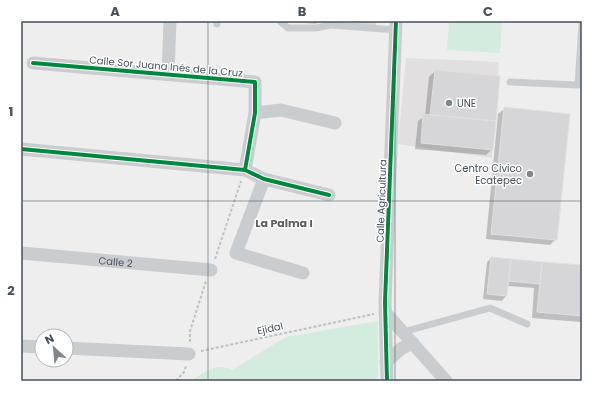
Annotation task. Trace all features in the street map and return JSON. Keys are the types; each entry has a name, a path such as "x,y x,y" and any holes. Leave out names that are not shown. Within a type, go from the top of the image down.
{"street":[{"name":"Calle Sor Juana Inés de la Cruz","path":"168,74 170,21"},
{"name":"Calle Agricultura","path":"387,381 385,312 396,25"},
{"name":"Calle Sor Juana Inés de la Cruz","path":"33,63 255,82 255,113 245,170"},
{"path":"255,113 281,110 335,123"},
{"path":"21,149 245,170 264,180 329,195"},
{"path":"264,180 236,253 304,273"},
{"name":"Calle 2","path":"21,253 211,270"},
{"path":"385,312 446,381"},
{"path":"386,362 398,350 413,343"},
{"path":"21,346 34,347"},
{"path":"74,348 189,354"}],"lane":[{"path":"280,21 288,28 316,28 331,23 396,25"},
{"path":"510,82 578,86 582,24"},
{"path":"403,332 490,308 527,324"}],"path":[{"path":"176,381 184,372 189,354"}],"shaded area":[{"name":"UNE","path":"406,58 499,62 492,158 398,144"}],"green space":[{"path":"449,21 502,21 500,53 447,50"},
{"path":"378,321 378,381 191,381 211,369 221,367 232,370 286,337"}],"building":[{"path":"287,21 319,21 318,23"},
{"path":"355,21 376,21 375,28 355,26"},
{"path":"435,70 500,76 496,121 430,115"},
{"name":"Centro Civico Ecatepec","path":"504,107 570,114 557,240 491,234"},
{"path":"423,114 496,121 493,150 421,143"},
{"path":"491,257 511,259 507,296 487,294"},
{"path":"511,259 542,262 540,284 509,281"},
{"path":"542,262 582,265 582,316 537,312"}],"cycle path":[{"path":"387,381 385,302 396,21"},
{"path":"33,63 255,82 255,113 245,170"},
{"path":"21,149 245,170 264,179 329,195"}],"place":[{"name":"UNE","path":"449,103"},
{"name":"Centro Civico Ecatepec","path":"530,174"}],"district":[{"name":"La Palma I","path":"284,223"}]}
